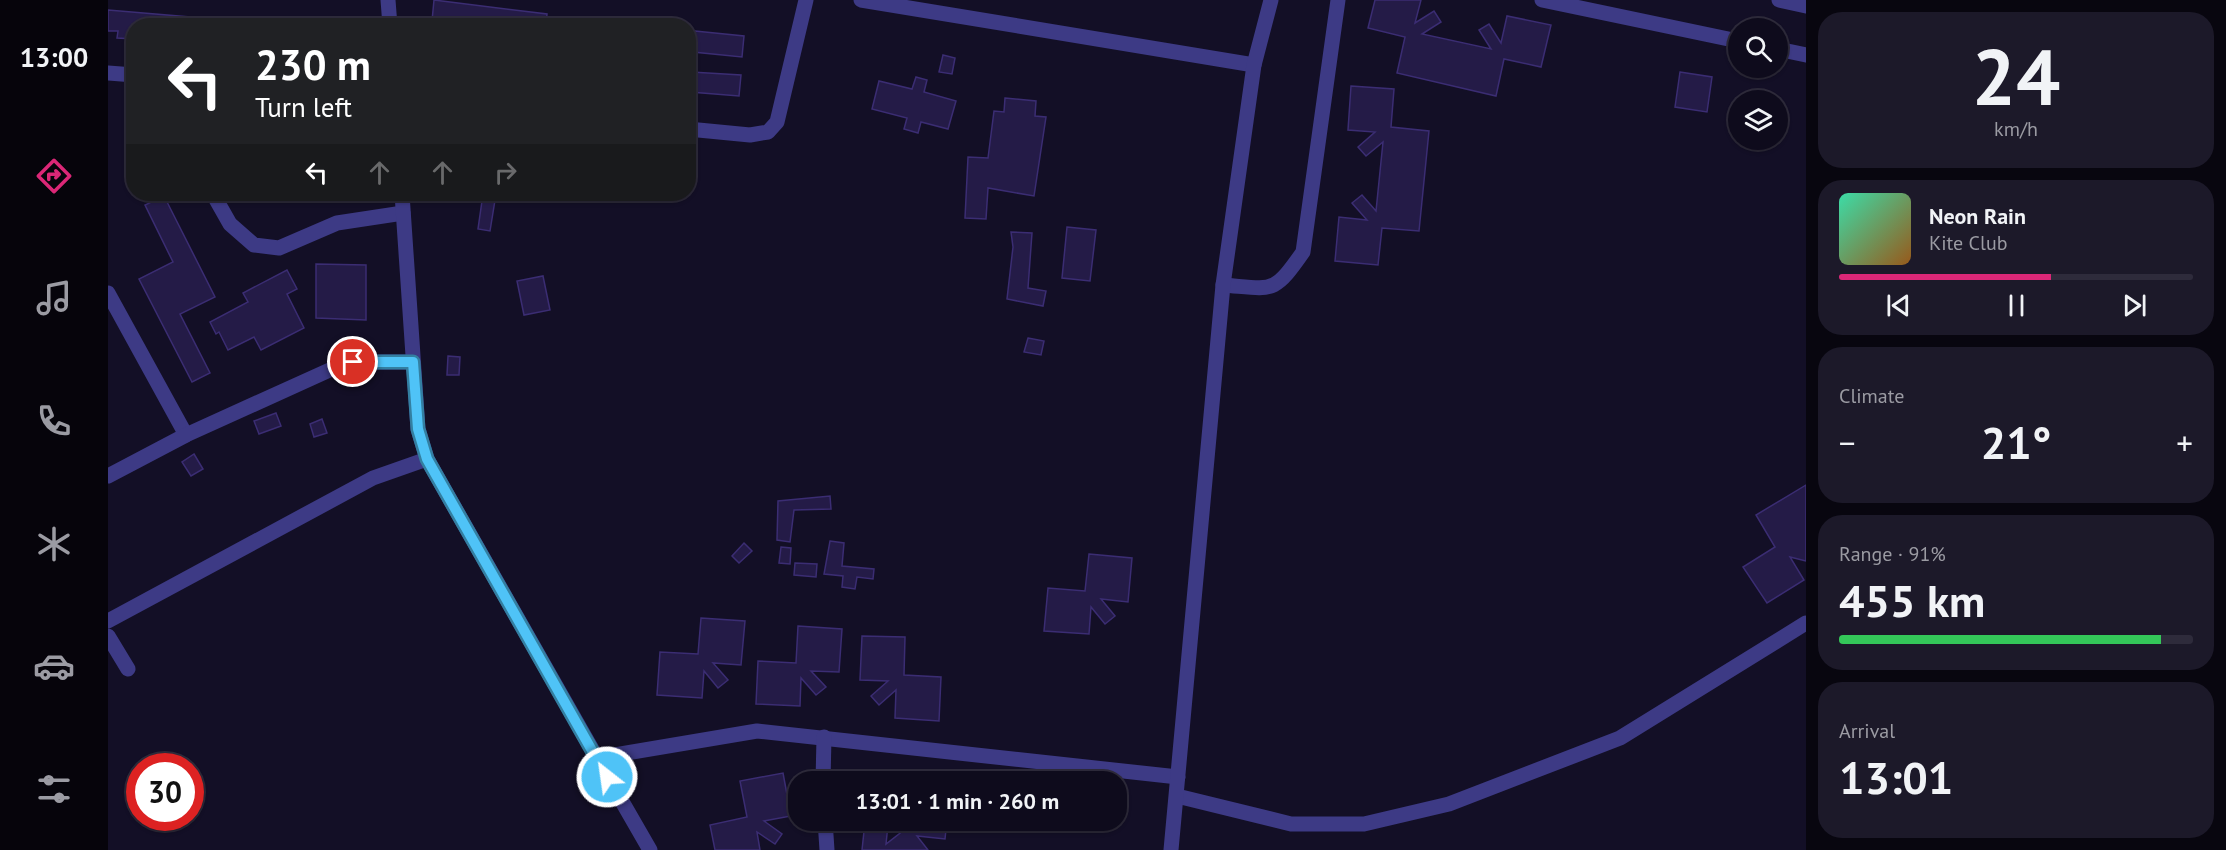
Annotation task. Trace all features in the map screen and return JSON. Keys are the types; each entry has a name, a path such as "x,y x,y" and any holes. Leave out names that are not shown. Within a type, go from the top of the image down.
{"street":[{"path":"388,0 389,18"},
{"path":"696,130 750,135 768,132 773,127 783,103 806,0"},
{"path":"861,0 1254,65"},
{"path":"1171,850 1223,285 1254,65 1271,0"},
{"path":"1223,285 1267,288 1284,279 1303,252 1338,0"},
{"path":"1542,0 1728,39"},
{"path":"1779,0 1806,6"},
{"path":"1788,51 1806,55"},
{"path":"108,73 126,74"},
{"path":"217,201 230,224 254,245 279,248 337,223 403,213"},
{"path":"402,201 418,429 427,459 650,850"},
{"path":"108,293 186,435"},
{"path":"108,476 186,435 334,368 353,362 413,362"},
{"path":"108,621 374,478 427,459"},
{"path":"1177,796 1291,824 1364,824 1449,804 1620,738 1806,623"},
{"path":"108,636 128,669"},
{"path":"597,758 757,731 1178,777"},
{"path":"823,771 824,737"},
{"path":"826,831 827,850"}],"building":[{"path":"434,0 547,14 547,18 432,18"},
{"path":"1375,0 1421,0 1415,23 1434,11 1441,22 1422,34 1491,49 1479,30 1489,24 1501,43 1507,16 1551,25 1541,67 1504,59 1496,96 1397,73 1405,37 1368,28"},
{"path":"108,10 202,18 126,18 126,39 117,38 118,31 108,31"},
{"path":"696,31 744,36 742,57 696,52"},
{"path":"943,55 955,58 952,74 939,72"},
{"path":"696,72 741,75 739,96 696,92"},
{"path":"1680,72 1712,77 1707,112 1675,107"},
{"path":"916,77 927,80 924,92 956,101 948,129 921,122 918,133 904,129 907,118 872,109 879,81 912,89"},
{"path":"1351,86 1394,89 1391,127 1429,131 1419,231 1382,228 1378,265 1335,261 1339,217 1367,220 1352,203 1362,195 1376,211 1383,142 1366,156 1358,147 1375,132 1348,130"},
{"path":"1005,98 1036,101 1035,116 1046,117 1034,196 988,188 986,219 965,218 968,157 988,158 994,111 1004,112"},
{"path":"153,201 167,201 215,297 180,314 210,373 192,382 139,279 173,262 145,205"},
{"path":"482,201 495,201 490,231 478,229"},
{"path":"1067,227 1096,230 1090,281 1062,278"},
{"path":"1011,232 1032,233 1028,288 1046,291 1043,306 1007,299 1013,247"},
{"path":"316,264 366,265 366,320 316,318"},
{"path":"287,270 297,289 287,294 304,328 261,350 254,337 228,350 219,332 216,334 210,322 248,302 243,293"},
{"path":"543,276 550,310 524,315 517,281"},
{"path":"1028,338 1044,341 1041,355 1024,352"},
{"path":"448,356 460,357 459,375 447,375"},
{"path":"276,413 281,426 259,434 254,421"},
{"path":"322,419 327,433 314,437 310,424"},
{"path":"194,454 203,469 191,476 182,462"},
{"path":"1806,485 1806,561 1790,557 1804,580 1767,603 1743,567 1775,547 1756,515"},
{"path":"830,496 831,509 794,510 790,542 777,540 778,501"},
{"path":"830,541 844,543 842,566 874,569 873,579 857,577 855,589 842,587 843,576 824,574"},
{"path":"744,543 752,551 739,563 732,556"},
{"path":"781,547 791,548 790,564 779,563"},
{"path":"1089,554 1132,558 1128,602 1101,599 1115,616 1105,624 1091,607 1089,634 1044,631 1048,588 1085,591"},
{"path":"795,563 817,564 816,577 794,575"},
{"path":"701,618 745,621 741,665 713,663 728,680 718,688 704,671 702,698 657,695 660,652 698,654"},
{"path":"798,626 842,629 839,672 811,671 826,687 816,695 801,678 800,706 756,704 758,661 796,663"},
{"path":"862,636 905,637 904,675 941,677 939,721 895,718 896,690 879,705 871,696 888,681 860,680"},
{"path":"783,773 788,800 788,817 764,821 782,834 775,844 757,832 760,850 715,850 710,825 747,817 740,781"},
{"path":"864,831 887,831 886,844 903,831 946,831 945,839 917,836 928,850 862,850"}],"route":[{"path":"353,362 413,362 418,429 427,459 607,777"}]}
